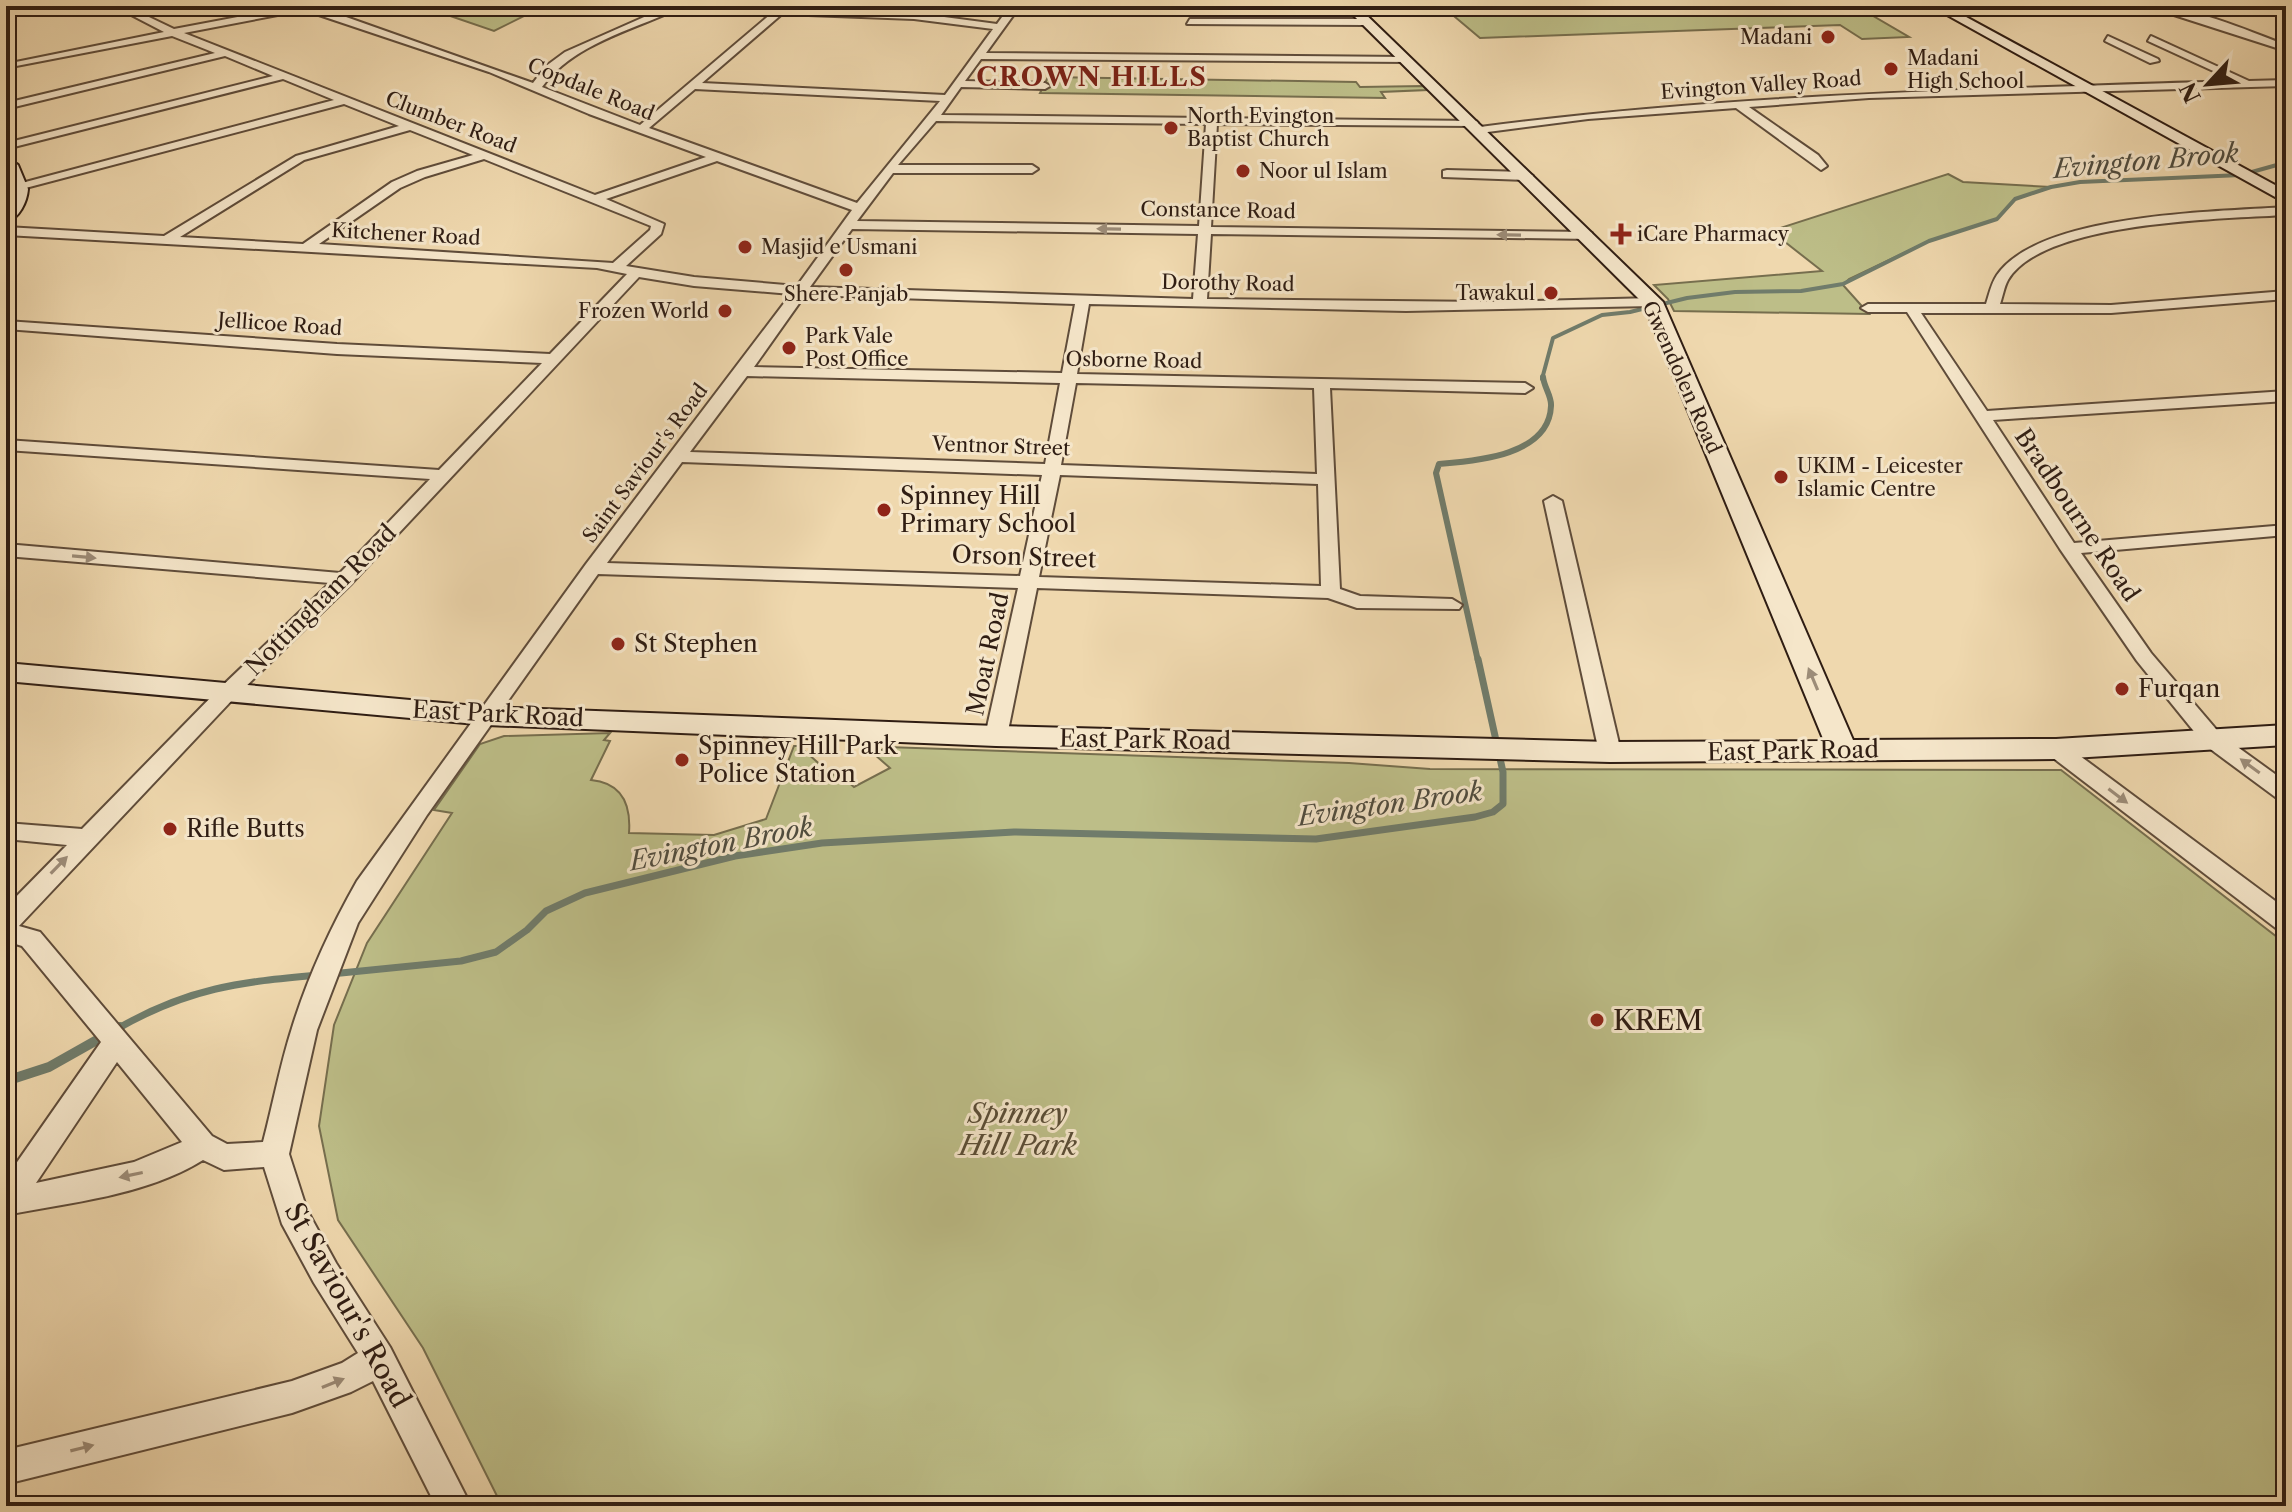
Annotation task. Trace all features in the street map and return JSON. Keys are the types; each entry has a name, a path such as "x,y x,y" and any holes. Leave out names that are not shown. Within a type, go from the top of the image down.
{"street":[{"path":"122,7 138,6"},
{"name":"Saint Saviour's Road","path":"324,973 366,887 487,716 860,208 933,118 1015,6"},
{"name":"Gwendolen Road","path":"1350,6 1527,176 1654,305 1843,751"},
{"path":"1937,6 2286,198"},
{"path":"2151,6 2229,27 2286,48"},
{"name":"Clumber Road","path":"122,7 172,32 658,224 656,231 615,269"},
{"path":"11,64 309,7"},
{"name":"Copdale Road","path":"309,7 536,87 716,157 860,208"},
{"path":"536,87 550,68 569,54 676,7 914,16 1000,27"},
{"path":"642,129 779,12"},
{"path":"1190,22 1365,22"},
{"path":"2108,39 2154,61"},
{"path":"2151,39 2250,84"},
{"path":"6,106 226,53"},
{"path":"2142,54 2182,53"},
{"path":"978,56 1405,60"},
{"path":"6,146 284,76"},
{"name":"Evington Valley Road","path":"933,118 1476,126 1869,95 2080,85 2286,83"},
{"path":"691,86 951,91 1045,86"},
{"path":"22,187 345,100"},
{"path":"1737,104 1814,157 1821,166"},
{"path":"1200,302 1212,121"},
{"path":"163,242 300,158 411,126"},
{"path":"304,249 396,185 421,174 486,155"},
{"path":"597,198 716,157"},
{"path":"6,162 18,174 22,187 6,217"},
{"path":"890,169 1032,169"},
{"path":"1447,174 1527,176"},
{"path":"1998,310 1993,304 2003,276 2040,249 2069,238 2162,219 2286,211"},
{"name":"Constance Road","path":"848,225 1587,236"},
{"name":"Kitchener Road","path":"6,231 597,264 634,275 802,290"},
{"name":"Nottingham Road","path":"6,923 84,838 345,579 634,275"},
{"name":"Dorothy Road","path":"802,290 1083,300 1533,307 1654,305"},
{"path":"1868,308 2111,309 2286,295"},
{"name":"Moat Road","path":"996,736 1052,470 1083,300"},
{"name":"Bradbourne Road","path":"1912,309 2069,549 2144,657 2213,740 2286,793"},
{"name":"Jellicoe Road","path":"6,325 337,349 551,359"},
{"name":"Osborne Road","path":"743,371 1525,388"},
{"path":"1322,384 1331,592"},
{"path":"1983,416 2286,396"},
{"path":"6,445 444,475"},
{"name":"Ventnor Street","path":"677,457 1324,479"},
{"path":"1553,501 1610,752"},
{"path":"2069,549 2286,530"},
{"path":"6,550 345,579"},
{"name":"Orson Street","path":"593,568 1331,592 1357,602 1452,605"},
{"name":"East Park Road","path":"6,672 487,716 996,736 1610,752 2056,749 2286,735"},
{"path":"2056,749 2286,922"},
{"path":"6,831 84,838"},
{"path":"6,931 31,939 202,1145 224,1157 275,1154"},
{"name":"St Saviour's Road","path":"324,973 304,1030 275,1154 293,1214 325,1273 379,1358 454,1506"},
{"path":"6,1202 111,1034"},
{"path":"6,1202 159,1169 185,1158 202,1145"},
{"path":"6,1467 292,1397 351,1376 379,1358"}],"green space":[{"path":"421,6 544,6 494,31"},
{"path":"1442,6 1856,6 1909,37 1862,39 1840,25 1480,38"},
{"path":"1048,77 1356,82 1360,87 1423,86 1427,90 1381,92 1385,98 1040,93"},
{"path":"1948,174 1963,182 2051,187 2016,199 1997,219 1929,241 1849,279 1843,285 1869,314 1674,311 1668,299 1654,285 1822,271 1771,231"},
{"name":"Spinney Hill Park","path":"610,733 604,740 610,741 591,780 618,791 626,805 629,833 714,835 766,819 794,746 799,746 832,775 838,773 854,787 890,768 874,754 887,747 1349,763 1430,769 2061,770 2286,944 2286,1506 502,1506 423,1348 338,1220 319,1126 334,1025 367,943 452,813 434,810 480,744 504,736"}],"waterway":[{"name":"Evington Brook","path":"2278,165 2286,162"},
{"name":"Evington Brook","path":"2278,165 2284,163"},
{"name":"Evington Brook","path":"1542,379 1553,338 1602,315 1630,312 1687,298 1735,292 1801,291 1843,284 1929,241 1997,219 2015,199 2051,187 2080,182 2241,175 2278,165"},
{"name":"Evington Brook","path":"1478,661 1436,473 1439,464 1508,453 1538,436 1547,423 1551,406 1543,377"},
{"name":"Evington Brook","path":"331,974 461,961 496,952 527,930 546,911 585,893 735,856 822,843 1014,832 1316,839 1475,817 1493,812 1503,804 1503,772 1478,659"},
{"name":"Evington Brook","path":"117,1029 167,1004 215,989 319,975"},
{"name":"Evington Brook","path":"6,1081 49,1067 120,1027"}],"place":[{"name":"Madani","path":"1828,37"},
{"name":"Madani High School","path":"1891,69"},
{"name":"North Evington Baptist Church","path":"1171,128"},
{"name":"Noor ul Islam","path":"1243,171"},
{"name":"iCare Pharmacy","path":"1621,234"},
{"name":"Masjid e Usmani","path":"745,247"},
{"name":"Shere Panjab","path":"846,270"},
{"name":"Tawakul","path":"1551,293"},
{"name":"Frozen World","path":"725,311"},
{"name":"Park Vale Post Office","path":"789,348"},
{"name":"UKIM - Leicester Islamic Centre","path":"1781,477"},
{"name":"Spinney Hill Primary School","path":"884,510"},
{"name":"St Stephen","path":"618,644"},
{"name":"Furqan","path":"2122,689"},
{"name":"Spinney Hill Park Police Station","path":"682,760"},
{"name":"Rifle Butts","path":"170,829"},
{"name":"KREM","path":"1597,1020"}],"district":[{"name":"CROWN HILLS","path":"1092,77"}]}
